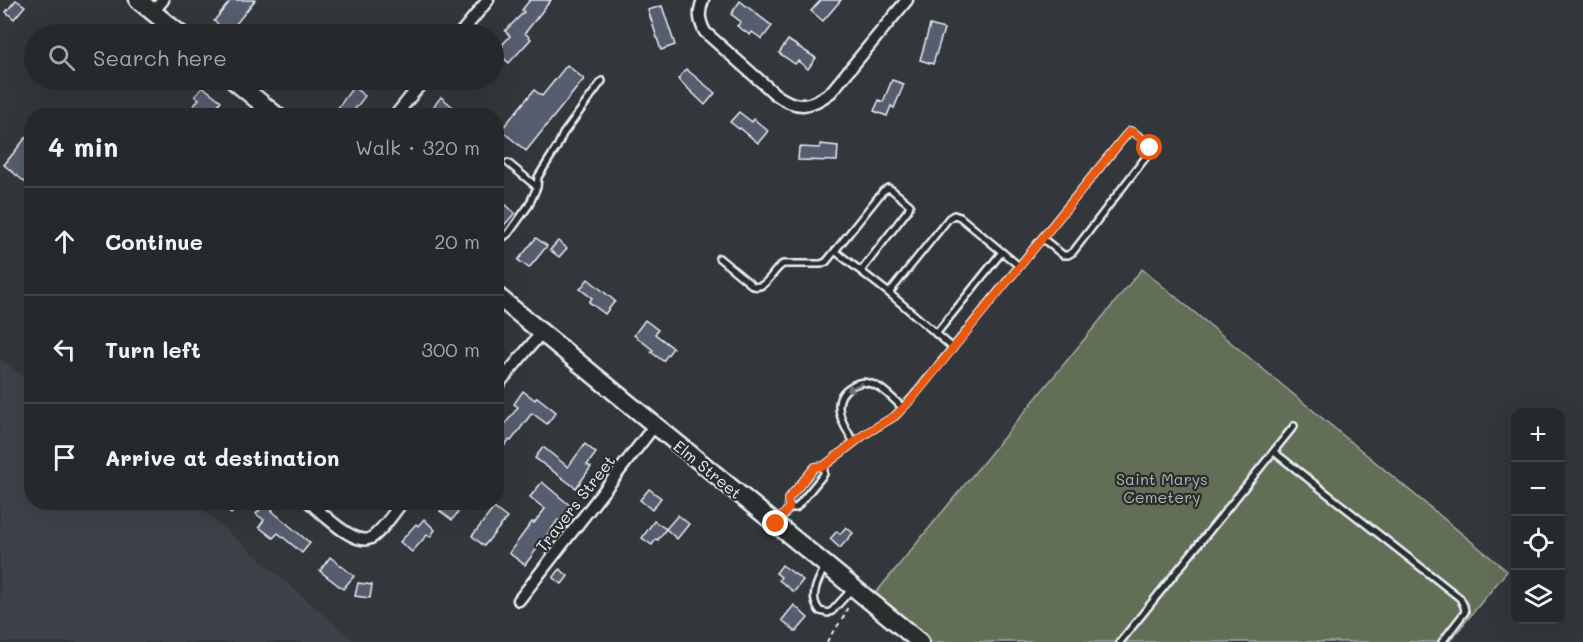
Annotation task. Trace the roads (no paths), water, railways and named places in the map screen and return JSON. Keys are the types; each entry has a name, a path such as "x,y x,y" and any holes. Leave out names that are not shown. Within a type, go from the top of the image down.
{"main road":[{"path":"138,0 158,6 172,24"},
{"path":"245,90 267,108"},
{"name":"Elm Street","path":"504,301 826,565 848,594 920,642"}],"street":[{"path":"468,24 488,0"},
{"path":"703,0 699,17 705,32 775,94 799,106 817,102 831,92 907,0"},
{"path":"401,108 416,90"},
{"path":"504,377 542,332"},
{"name":"Travers Street","path":"519,600 655,425"},
{"path":"319,510 348,534 365,540 378,532 396,510"}],"lane":[{"path":"504,237 529,205 537,187 538,177 557,147 562,134 602,81"},
{"path":"776,524 789,508 788,499 815,467 824,466 903,408 1126,135 1130,131 1135,133 1148,144 1149,153 1073,252 1063,255 1042,238"},
{"path":"508,163 537,187"},
{"path":"719,258 753,286 758,287 763,285 783,264 826,262 883,191 888,188 910,205 861,271"},
{"path":"889,293 949,218 954,215 960,217 1019,266"},
{"path":"835,250 953,348"},
{"path":"936,334 1002,252"},
{"path":"854,442 840,416 841,396 846,389 866,382 882,390 903,408"},
{"path":"1120,642 1294,426"},
{"path":"1274,452 1460,598 1465,612 1442,642"},
{"path":"789,508 796,508 824,474 824,466"},
{"path":"826,565 818,579 814,595 815,605 820,611 828,613 837,607 848,594"}],"park label":[{"name":"Saint Marys Cemetery","path":"1162,487"}]}
